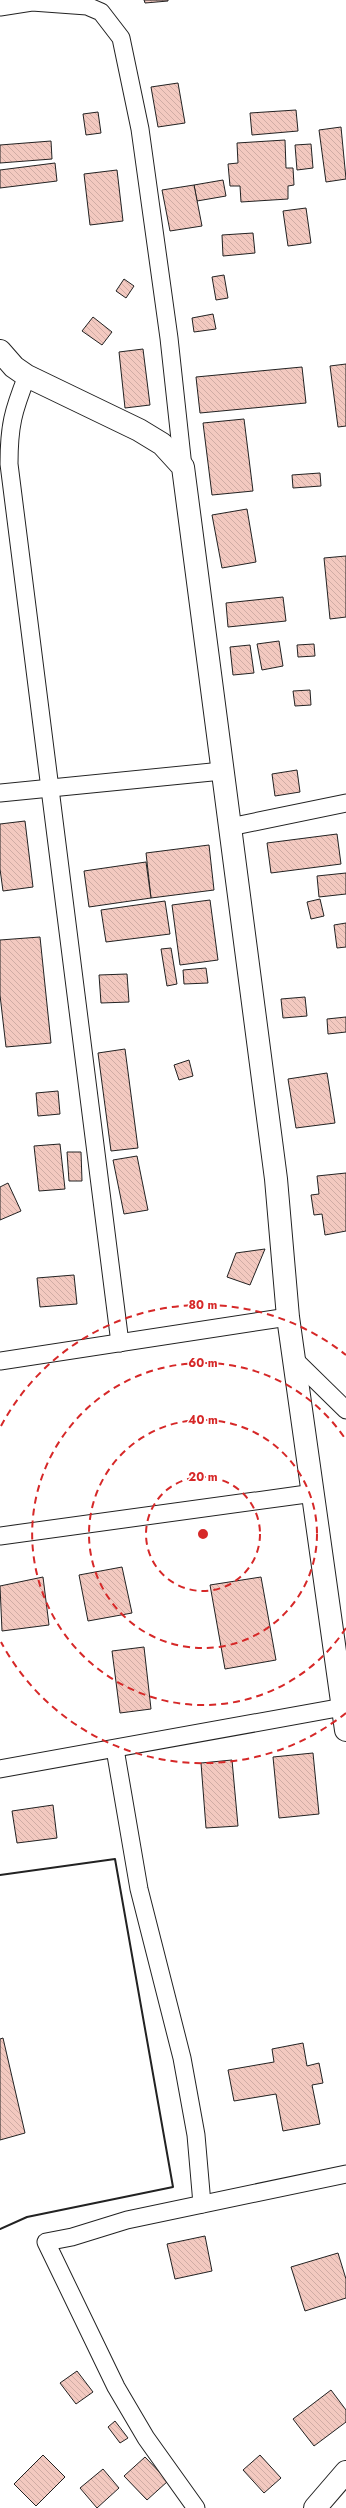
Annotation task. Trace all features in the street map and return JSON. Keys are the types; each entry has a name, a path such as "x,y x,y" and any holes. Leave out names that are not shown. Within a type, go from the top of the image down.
{"highway":[{"path":"1,353 27,376 139,430 162,444 183,467 276,1179 288,1317 314,1493 346,1730"},
{"path":"315,2508 346,2472"},
{"path":"319,2508 346,2491"}],"street":[{"path":"0,8 32,2 87,6 101,12 121,38 140,128 169,338 183,467"},
{"path":"27,376 17,400 9,433 10,464 52,786 120,1343"},
{"path":"0,793 52,786 222,771"},
{"path":"230,827 346,803"},
{"path":"0,1361 288,1317"},
{"path":"295,1360 346,1410"},
{"path":"0,1536 314,1493"},
{"path":"0,1769 343,1707"},
{"path":"115,1749 139,1889 182,2058 196,2135 202,2204"},
{"path":"196,2508 146,2438 116,2388 46,2242 202,2204 346,2174"}],"building":[{"path":"144,0 168,0 168,1 145,3"},
{"path":"178,83 185,123 158,127 151,87"},
{"path":"296,110 298,131 252,135 250,113"},
{"path":"98,112 101,133 86,135 83,114"},
{"path":"341,127 346,179 326,182 319,130"},
{"path":"285,140 286,168 293,168 294,185 288,186 288,199 241,202 240,186 230,186 228,164 238,163 237,143"},
{"path":"51,141 52,159 0,163 0,145"},
{"path":"311,144 313,168 297,170 295,145"},
{"path":"55,163 57,181 0,188 0,170"},
{"path":"117,170 123,221 90,225 84,174"},
{"path":"223,180 226,196 197,201 194,185"},
{"path":"194,185 202,226 170,231 162,190"},
{"path":"306,208 311,243 288,246 283,211"},
{"path":"253,233 255,253 223,256 222,235"},
{"path":"224,275 228,298 216,300 212,277"},
{"path":"124,279 134,286 126,298 116,291"},
{"path":"213,314 216,329 194,332 192,318"},
{"path":"93,317 112,332 102,345 82,331"},
{"path":"143,349 150,405 125,408 119,352"},
{"path":"346,364 346,426 338,427 330,366"},
{"path":"302,367 306,403 200,413 196,377"},
{"path":"244,419 253,491 212,495 203,423"},
{"path":"320,473 321,486 293,488 292,475"},
{"path":"247,509 256,562 222,568 212,515"},
{"path":"346,556 346,617 330,619 324,558"},
{"path":"283,597 286,621 228,627 226,603"},
{"path":"279,641 283,666 262,670 257,644"},
{"path":"314,644 315,656 298,657 297,645"},
{"path":"250,645 254,673 233,675 230,647"},
{"path":"310,690 311,705 295,706 293,691"},
{"path":"297,770 300,792 275,796 272,774"},
{"path":"25,821 33,887 3,891 0,869 0,824"},
{"path":"337,834 341,864 271,873 267,843"},
{"path":"209,845 214,890 151,898 146,853"},
{"path":"146,862 151,898 89,907 84,871"},
{"path":"346,873 346,894 319,897 317,876"},
{"path":"320,899 324,916 311,919 307,902"},
{"path":"210,900 218,960 180,965 172,905"},
{"path":"165,901 170,934 106,942 101,910"},
{"path":"346,923 346,947 337,948 334,925"},
{"path":"40,937 51,1043 6,1047 0,995 0,940"},
{"path":"171,948 177,984 167,986 161,949"},
{"path":"206,968 208,983 184,984 183,970"},
{"path":"127,974 129,1002 101,1003 99,975"},
{"path":"305,997 307,1016 283,1018 281,999"},
{"path":"346,1017 346,1032 328,1034 327,1019"},
{"path":"125,1049 138,1148 111,1151 98,1053"},
{"path":"189,1060 193,1076 179,1080 174,1065"},
{"path":"327,1073 335,1123 296,1128 288,1079"},
{"path":"58,1091 60,1114 38,1116 36,1093"},
{"path":"60,1144 65,1189 39,1191 34,1146"},
{"path":"67,1152 81,1152 82,1181 69,1181"},
{"path":"137,1156 148,1210 124,1214 113,1160"},
{"path":"346,1173 346,1231 325,1235 322,1214 314,1215 311,1195 319,1194 317,1176"},
{"path":"8,1183 21,1211 0,1220 0,1187"},
{"path":"265,1249 250,1285 227,1277 236,1253"},
{"path":"74,1275 77,1304 40,1307 37,1278"},
{"path":"122,1567 132,1613 88,1621 79,1575"},
{"path":"43,1577 49,1625 2,1631 0,1586"},
{"path":"261,1577 276,1660 225,1669 210,1585"},
{"path":"144,1647 151,1709 120,1713 112,1651"},
{"path":"313,1753 319,1814 279,1818 273,1757"},
{"path":"232,1760 238,1826 206,1828 201,1763"},
{"path":"53,1805 57,1838 17,1843 12,1811"},
{"path":"3,2038 25,2133 0,2140 0,2039"},
{"path":"303,2043 307,2066 319,2063 323,2083 312,2085 320,2124 283,2131 276,2094 234,2101 228,2070 274,2062 272,2049"},
{"path":"205,2236 212,2271 175,2279 167,2244"},
{"path":"338,2253 346,2279 346,2298 305,2311 291,2267"},
{"path":"77,2371 93,2392 76,2404 60,2383"},
{"path":"331,2390 346,2410 346,2422 314,2446 293,2419"},
{"path":"115,2421 128,2438 120,2443 108,2427"},
{"path":"43,2455 65,2477 36,2506 14,2484"},
{"path":"260,2455 281,2478 264,2493 243,2470"},
{"path":"145,2457 168,2481 147,2500 124,2476"},
{"path":"103,2469 119,2488 97,2508 80,2488"}],"wall":[{"path":"0,1875 115,1859 173,2187 27,2217 0,2229"}]}
